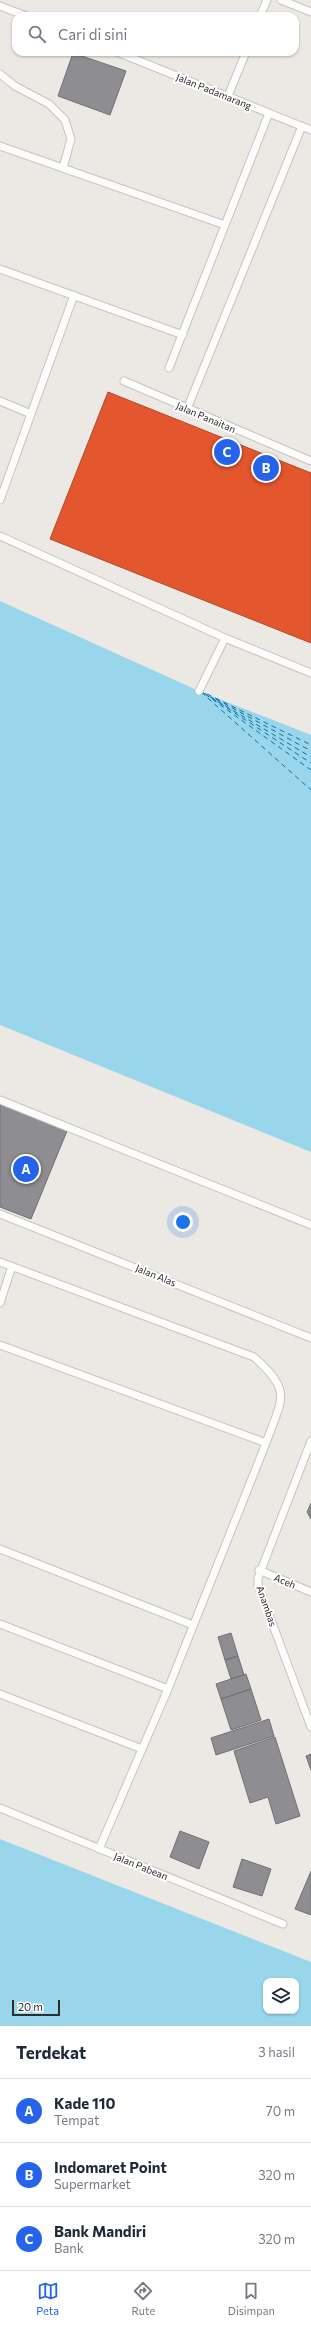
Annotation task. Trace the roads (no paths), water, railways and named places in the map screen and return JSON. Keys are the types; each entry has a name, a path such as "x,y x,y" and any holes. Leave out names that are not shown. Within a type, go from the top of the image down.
{"lane":[{"path":"262,12 267,0"},
{"path":"281,0 311,12"},
{"path":"0,6 16,12"},
{"name":"Jalan Padamarang","path":"127,56 311,130"},
{"path":"228,96 244,56"},
{"path":"0,74 15,86 49,104 65,120 71,139 63,168"},
{"path":"169,368 269,113"},
{"path":"188,409 302,126"},
{"path":"0,146 225,225"},
{"path":"0,269 183,335"},
{"path":"0,500 74,295"},
{"name":"Jalan Panaitan","path":"124,381 311,461"},
{"path":"2,402 31,414"},
{"path":"0,536 225,638 311,673"},
{"path":"199,691 225,638"},
{"path":"0,1100 311,1225"},
{"name":"Jalan Alas","path":"0,1214 311,1338"},
{"path":"0,1262 254,1357 273,1374 280,1386 280,1403 266,1443 168,1689 99,1849"},
{"path":"0,1303 12,1266"},
{"path":"0,1345 266,1443"},
{"name":"Anambas","path":"311,1441 259,1570 258,1584 311,1727"},
{"path":"0,1549 193,1625"},
{"name":"Aceh","path":"259,1570 311,1592"},
{"path":"0,1624 168,1689"},
{"path":"0,1694 142,1749"},
{"name":"Jalan Pabean","path":"0,1808 283,1924"}],"water":[{"path":"0,601 199,691 311,735 311,1152 0,1025"},
{"path":"0,1839 311,1962 311,2026 0,2026"}],"place":[{"name":"Bank Mandiri","path":"227,452"},
{"name":"Indomaret Point","path":"266,468"},
{"name":"Kade 110","path":"26,1169"}]}
